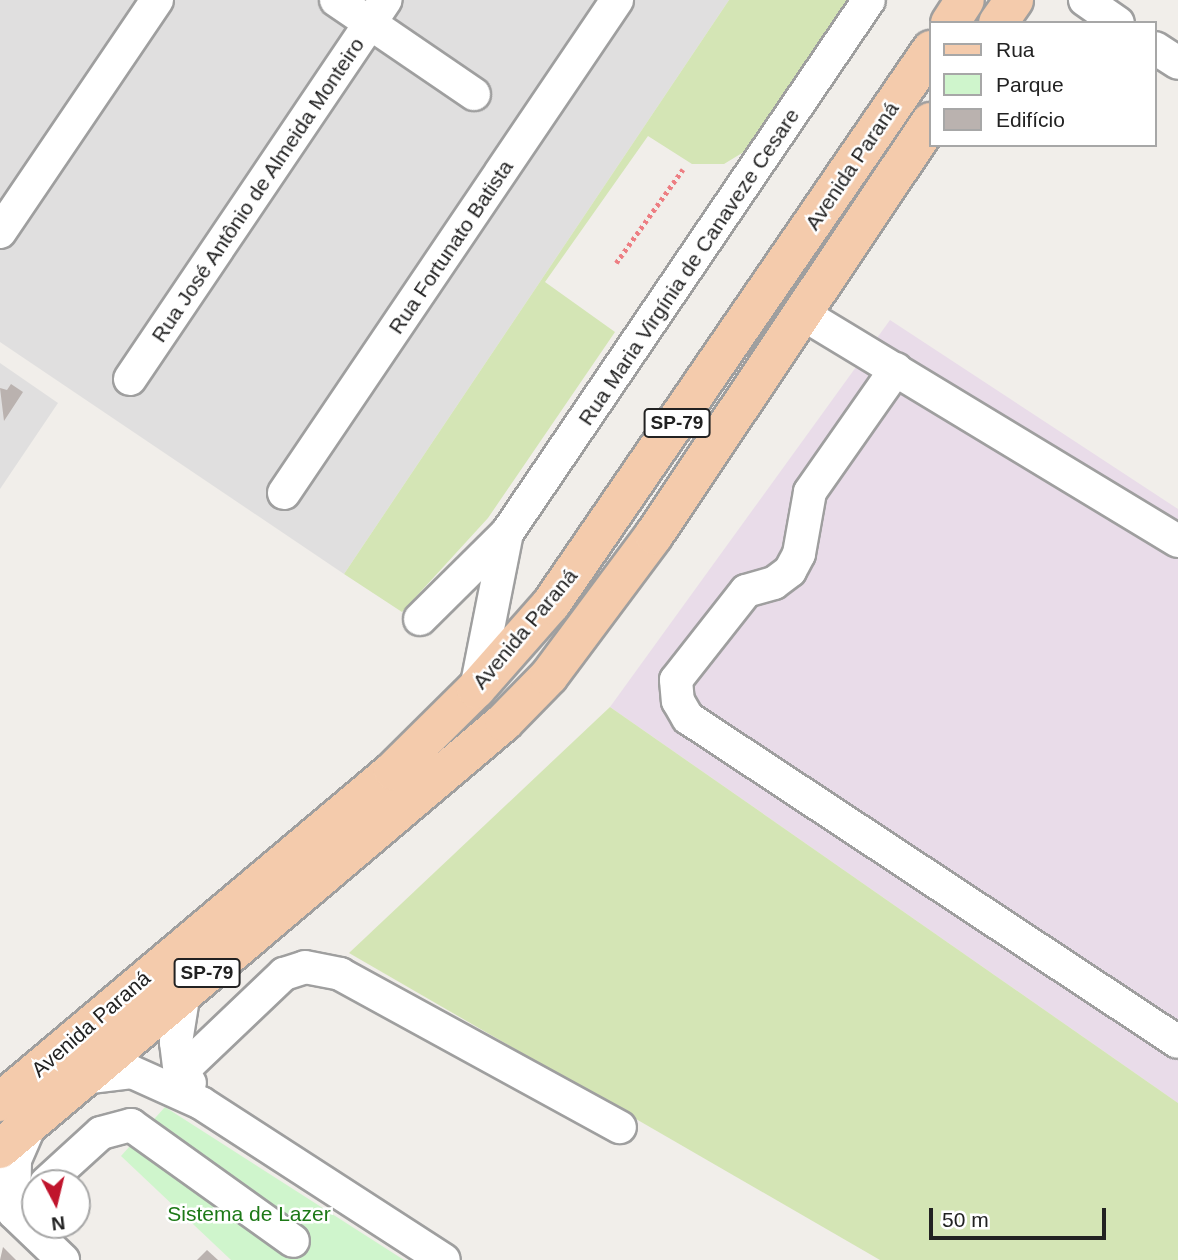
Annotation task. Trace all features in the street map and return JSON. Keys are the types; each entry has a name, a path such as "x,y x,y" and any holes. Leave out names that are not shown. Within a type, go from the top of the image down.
{"main road":[{"path":"951,21 965,0"},
{"path":"999,21 1014,0"},
{"name":"Avenida Paraná","path":"0,1102 393,771 476,689 551,604 930,51"},
{"name":"Avenida Paraná","path":"0,1149 504,722 549,676 654,536 930,124"}],"street":[{"path":"0,232 157,0"},
{"path":"335,0 378,12 474,94"},
{"name":"Rua Fortunato Batista","path":"284,493 617,0"},
{"name":"Rua Maria Virgínia de Canaveze Cesare","path":"420,619 507,533 869,0"},
{"path":"1085,0 1115,21"},
{"name":"Rua José Antônio de Almeida Monteiro","path":"130,379 378,12"},
{"path":"1157,49 1178,63"},
{"path":"803,314 1178,541"},
{"path":"896,369 810,492 799,554 790,571 774,583 746,591 676,680 678,701 688,718 1178,1041"},
{"name":"Rua Maria Virgínia de Canaveze Cesare","path":"476,689 507,533"},
{"path":"183,1070 284,974 305,967 340,974 620,1127"},
{"path":"184,992 176,1042 183,1070 201,1103"},
{"path":"82,1078 132,1072 201,1103 444,1260"},
{"name":"Avenida Paraná","path":"16,1210 15,1160 32,1121"},
{"path":"61,1169 101,1133 131,1125 293,1241"},
{"path":"16,1210 63,1260"}],"path":[{"path":"616,263 683,169"}],"shaded area":[{"path":"0,0 729,0 344,574 0,342"},
{"path":"890,320 1178,509 1178,1103 610,707"},
{"path":"0,363 58,403 0,489"}],"green space":[{"path":"729,0 849,0 747,150 724,164 692,164 648,136 545,282 615,332 488,518 402,612 344,574"},
{"path":"610,707 1178,1103 1178,1260 880,1260 349,953"},
{"name":"Sistema de Lazer","path":"165,1107 404,1260 231,1260 121,1156"}],"building":[{"path":"11,384 23,392 4,421 0,388 7,390"},
{"path":"3,1247 16,1260 0,1260"},
{"path":"207,1250 218,1260 197,1260"}]}
